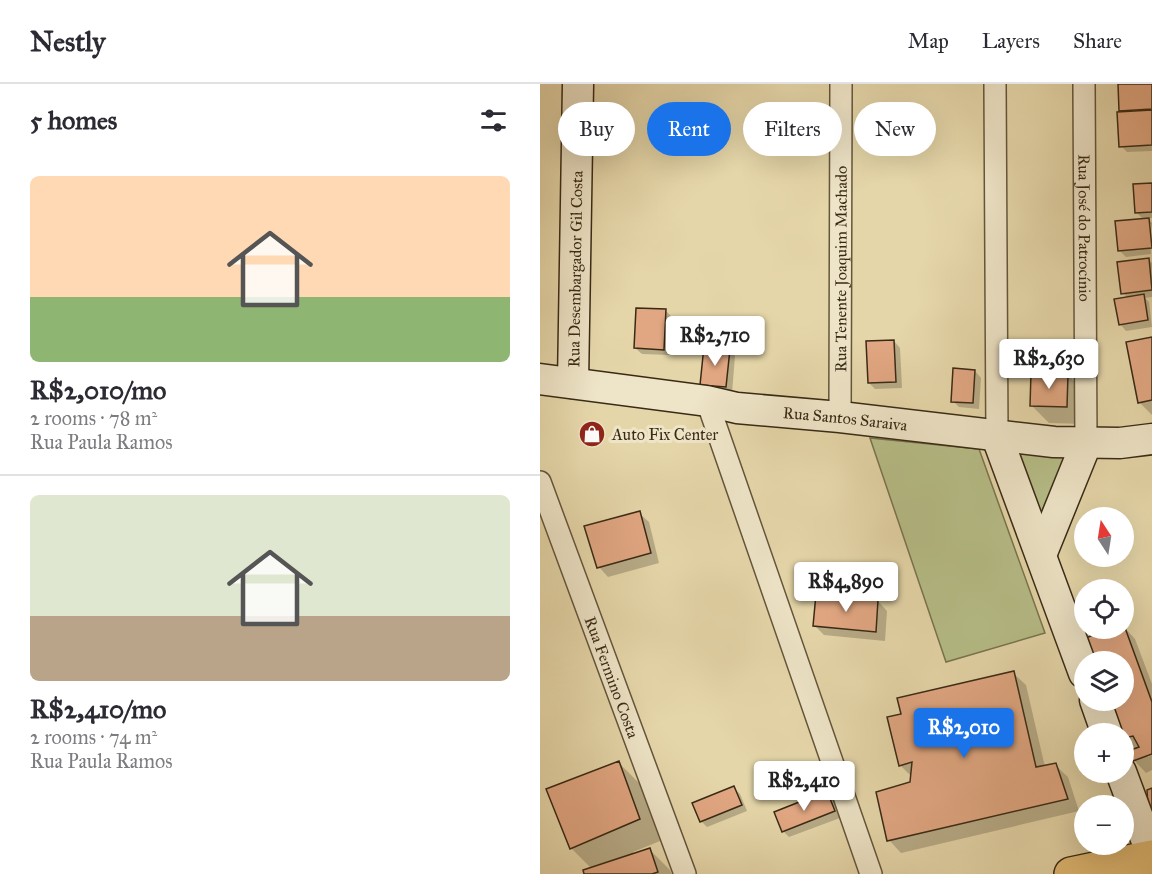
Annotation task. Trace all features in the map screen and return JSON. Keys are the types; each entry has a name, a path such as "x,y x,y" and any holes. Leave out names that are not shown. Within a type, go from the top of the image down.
{"main road":[{"path":"1092,872 1152,856"}],"street":[{"name":"Rua Desembargador Gil Costa","path":"573,383 578,84"},
{"name":"Rua Tenente Joaquim Machado","path":"840,417 841,84"},
{"path":"995,84 997,437 1076,651"},
{"name":"Rua José do Patrocínio","path":"1084,84 1086,444"},
{"name":"Rua Santos Saraiva","path":"540,379 707,401 737,408 840,417 997,437 1086,444 1152,439"},
{"path":"707,401 871,874"},
{"path":"1041,555 1086,444"},
{"name":"Rua Fermino Costa","path":"540,482 684,874"},
{"path":"1125,783 1152,856"}],"green space":[{"path":"870,438 979,449 1045,633 946,662"},
{"path":"1020,448 1071,454 1042,527 1014,455"}],"building":[{"path":"1118,84 1152,84 1152,109 1119,111"},
{"path":"1152,110 1152,145 1119,147 1117,112"},
{"path":"1152,183 1152,212 1135,213 1133,184"},
{"path":"1149,218 1152,248 1118,251 1115,221"},
{"path":"1149,258 1152,290 1121,294 1117,262"},
{"path":"1144,294 1148,320 1119,325 1114,299"},
{"path":"636,308 666,309 664,350 634,348"},
{"path":"1152,337 1152,400 1138,403 1126,342"},
{"path":"894,340 896,382 868,383 866,341"},
{"path":"704,346 730,349 726,387 700,385"},
{"path":"953,368 975,370 973,403 951,402"},
{"path":"1031,373 1068,374 1067,407 1030,406"},
{"path":"640,511 651,553 597,568 584,526"},
{"path":"816,594 878,600 876,632 813,626"},
{"path":"1129,639 1133,651 1081,651 1077,641"},
{"path":"1134,652 1152,702 1152,754 1134,761 1134,749 1139,747 1134,738 1134,723 1112,723 1108,711 1134,711"},
{"path":"1014,671 1036,767 1056,763 1068,799 887,841 876,792 910,782 912,762 899,766 887,717 901,714 897,698"},
{"path":"619,761 640,819 570,849 546,789"},
{"path":"734,786 742,805 700,822 692,803"},
{"path":"1152,788 1152,823 1149,823 1147,790"},
{"path":"827,791 835,811 782,832 774,812"},
{"path":"650,848 658,872 652,874 584,874 583,870"}],"place":[{"name":"Auto Fix Center","path":"592,434"}]}
